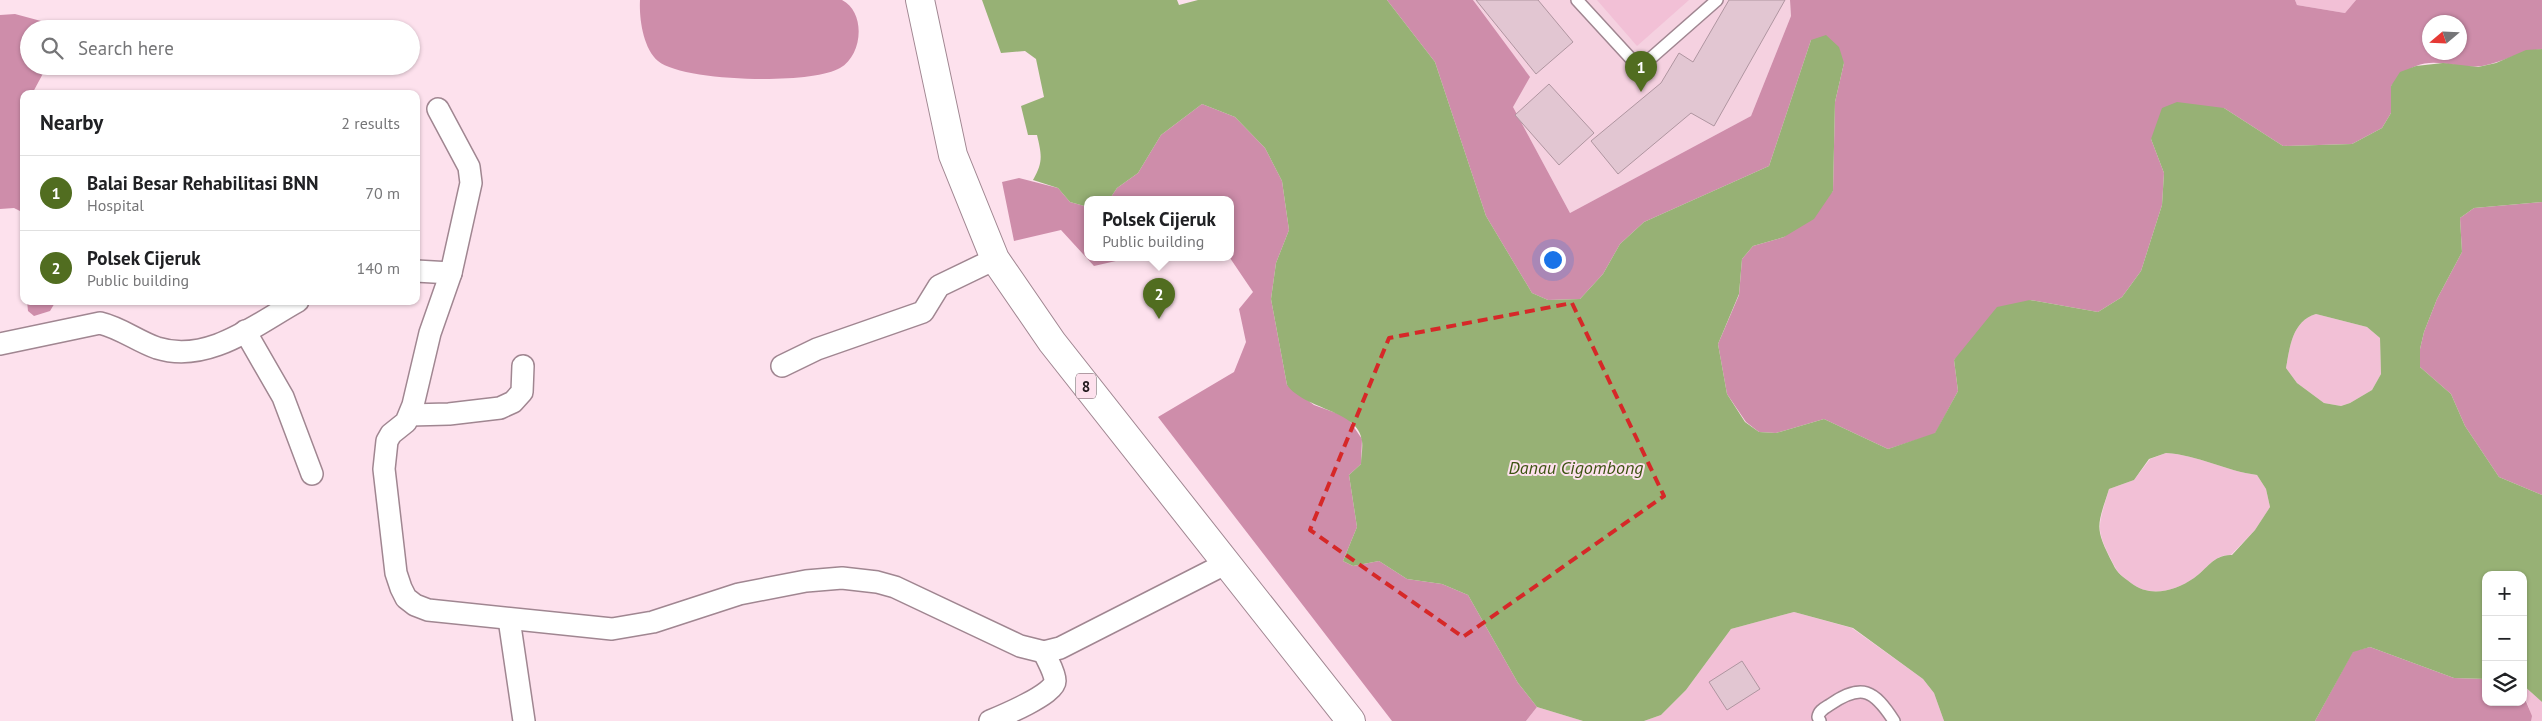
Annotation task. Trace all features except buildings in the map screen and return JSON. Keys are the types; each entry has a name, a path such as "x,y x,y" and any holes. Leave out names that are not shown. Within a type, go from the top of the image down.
{"highway":[{"name":"8","path":"920,0 953,155 995,259 1052,342 1225,564 1351,721"}],"street":[{"path":"438,109 469,167 471,183 450,273 430,333 410,415 406,422 391,434 384,450 386,488 396,573 406,598 415,605 428,610 595,629 629,628 747,592 806,581 842,578 878,582 896,587 1020,646 1044,652 1060,648 1225,564"},
{"path":"782,366 816,349 922,312 939,286 995,259"},
{"path":"420,271 450,273"},
{"path":"0,344 100,323 113,326 156,348 192,352 211,348 291,305"},
{"path":"244,331 283,396 312,474"},
{"path":"410,415 449,414 506,406 522,392 523,366"},
{"path":"509,619 524,721"},
{"path":"990,721 1034,700 1053,686 1055,681 1044,652"}],"lane":[{"path":"1577,0 1639,65 1648,63 1717,0"},
{"path":"1820,721 1818,718 1820,712 1846,694 1858,691 1870,693 1874,696 1894,721"}],"highlighted area":[{"path":"1572,303 1664,496 1463,637 1310,530 1389,338"}],"shaded area":[{"path":"640,0 842,0 850,6 855,14 859,34 857,44 848,62 840,68 825,73 803,77 748,79 693,73 672,68 658,61 653,55 645,41 640,15"},
{"path":"1387,0 1473,0 1530,77 1513,107 1570,213 1751,116 1791,16 1790,0 2295,0 2297,5 2345,13 2356,0 2542,0 2542,49 2482,66 2432,63 2413,67 2391,86 2391,113 2382,128 2352,144 2283,146 2224,108 2151,139 2164,173 2162,205 2141,271 2122,297 2098,312 2030,300 1954,360 1958,391 1935,434 1888,449 1824,419 1776,433 1759,432 1746,422 1727,394 1718,344 1739,295 1742,259 1753,246 1784,237 1833,191 1835,102 1844,63 1811,40 1769,166 1644,222 1620,244 1603,274 1580,299 1548,300 1532,293 1486,216 1435,62"},
{"path":"1473,0 1790,0 1791,16 1751,116 1570,213 1513,107"},
{"path":"1597,0 1689,0 1637,46"},
{"path":"2295,0 2356,0 2345,13 2297,5"},
{"path":"15,14 37,20 20,20 20,75 42,75 34,90 20,90 20,211 14,208 0,209 0,15"},
{"path":"1202,104 1235,117 1265,148 1282,181 1289,230 1276,263 1271,299 1287,385 1314,405 1347,417 1362,439 1361,464 1349,475 1357,527 1343,561 1353,566 1379,561 1407,579 1442,584 1468,595 1518,683 1537,707 1526,721 1392,721 1158,417 1234,372 1246,342 1239,309 1253,292 1232,261 1234,261 1234,196 1112,196 1117,188 1138,173 1161,135"},
{"path":"1019,178 1058,188 1070,202 1084,206 1084,255 1061,230 1014,241 1002,182"},
{"path":"2542,202 2542,495 2499,477 2465,426 2451,394 2420,367 2420,349 2424,332 2437,299 2462,252 2460,218 2474,208"},
{"path":"1089,261 1116,261 1094,266"},
{"path":"27,305 54,305 50,311 34,316 28,311"},
{"path":"2316,314 2367,327 2380,338 2381,374 2372,390 2341,406 2324,403 2297,383 2286,368 2293,336 2302,322"},
{"path":"2166,453 2178,454 2257,475 2266,489 2270,507 2255,530 2231,555 2215,559 2187,583 2171,589 2154,591 2138,588 2118,572 2101,536 2100,521 2109,489 2134,480 2150,459"},
{"path":"1794,612 1852,628 1923,679 1934,693 1944,721 1644,721 1661,715 1686,690 1731,629"},
{"path":"2370,647 2454,678 2482,679 2482,706 2527,706 2527,704 2532,716 2531,721 2315,721 2353,651"},
{"path":"2527,689 2542,702 2542,721 2531,721 2527,703"},
{"path":"1537,707 1583,721 1526,721"}],"water":[{"name":"Danau Cigombong","path":"982,0 1177,0 1179,5 1198,0 1387,0 1435,62 1486,216 1532,293 1548,300 1580,299 1603,274 1620,244 1644,222 1769,166 1811,40 1826,35 1839,47 1844,63 1835,102 1833,191 1814,219 1784,237 1753,246 1742,259 1739,294 1718,344 1727,394 1745,422 1759,432 1776,433 1824,419 1888,449 1935,433 1958,391 1954,360 1997,307 2030,300 2098,312 2122,297 2141,271 2162,205 2164,173 2151,139 2162,108 2177,102 2224,108 2283,146 2352,144 2382,128 2391,113 2391,86 2400,72 2416,66 2443,63 2478,67 2496,63 2526,50 2542,49 2542,202 2474,208 2460,218 2462,252 2437,299 2424,332 2420,349 2420,367 2451,394 2465,426 2499,477 2542,495 2542,702 2527,689 2527,571 2482,571 2482,679 2454,678 2370,647 2353,652 2315,721 1944,721 1934,693 1923,679 1853,628 1794,612 1731,629 1686,690 1661,715 1644,721 1583,721 1537,707 1518,683 1468,595 1442,584 1407,579 1379,561 1353,566 1343,561 1357,527 1349,475 1361,464 1362,441 1359,431 1352,423 1342,416 1306,400 1287,385 1271,299 1276,263 1289,230 1282,181 1265,148 1235,117 1202,104 1161,135 1138,173 1117,188 1112,196 1084,196 1084,206 1070,202 1058,188 1033,180 1041,159 1040,148 1037,135 1028,135 1021,106 1044,97 1036,59 1025,51 1001,53","holes":["2316,314 2367,327 2380,338 2381,374 2372,390 2341,406 2324,403 2297,383 2286,368 2293,336 2302,322","2166,453 2189,457 2257,475 2266,489 2270,507 2255,530 2232,555 2215,559 2187,583 2162,591 2138,588 2116,570 2100,534 2100,520 2109,489 2134,480 2149,459"]}],"place":[{"name":"Balai Besar Rehabilitasi BNN","path":"1641,92"},
{"name":"Polsek Cijeruk","path":"1159,319"}]}
